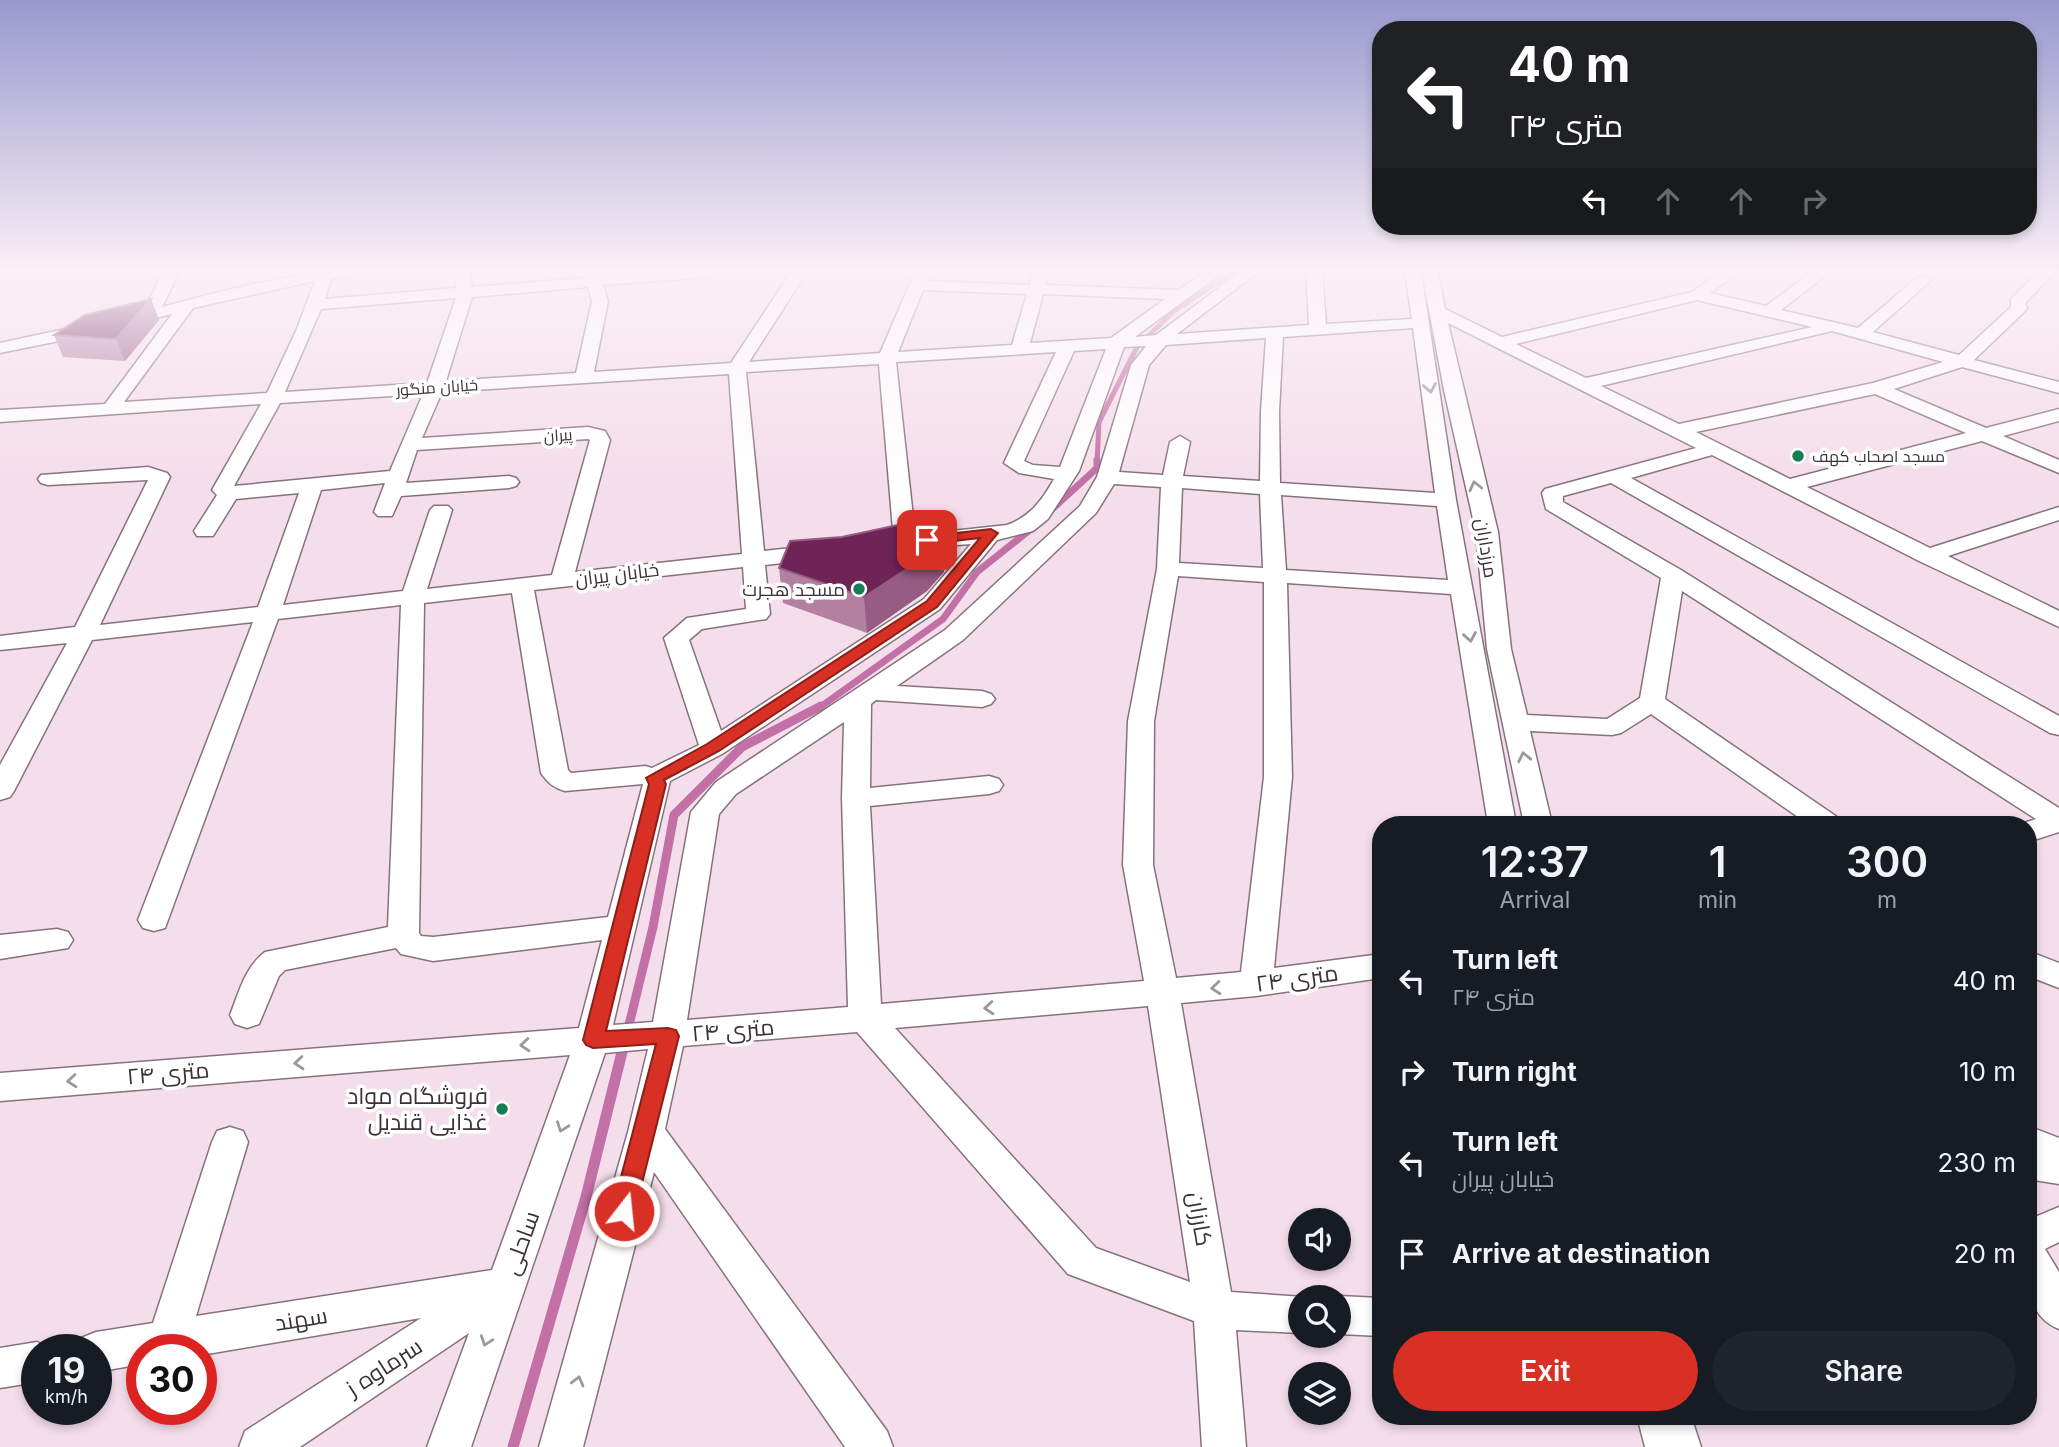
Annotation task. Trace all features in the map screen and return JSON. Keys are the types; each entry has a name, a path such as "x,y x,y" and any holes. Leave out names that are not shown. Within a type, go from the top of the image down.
{"main road":[{"path":"1667,1425 1673,1447"}],"street":[{"path":"0,348 59,340"},
{"path":"110,409 162,340"},
{"path":"301,340 276,398 222,491 229,493 309,485 509,482"},
{"path":"385,512 409,444 435,387 450,340"},
{"path":"584,377 592,340"},
{"path":"713,748 676,638 695,623 758,614 737,367 755,340"},
{"path":"895,340 887,357 905,542"},
{"path":"1020,348 1022,340"},
{"path":"878,545 991,533 1022,527 1032,522 1041,514 1067,473 1118,342 1121,340"},
{"name":"خیابان منگور","path":"0,416 1156,340"},
{"path":"561,1447 646,1132 668,1036 705,812 726,788 954,635 1022,569 1078,521 1095,500 1107,477 1140,365 1149,351 1163,340"},
{"path":"1256,984 1278,777 1275,575 1270,487 1270,411 1275,340"},
{"name":"مرزداران","path":"1431,340 1446,500 1501,816"},
{"name":"مرزداران","path":"1436,340 1453,390 1487,532 1499,649 1536,816"},
{"path":"1488,340 1585,384 2059,620"},
{"path":"1498,343 1512,340"},
{"path":"1585,384 1779,340"},
{"path":"1882,340 2057,385"},
{"path":"1675,430 1877,387 1963,361 1986,340"},
{"path":"1067,473 1020,468 1014,463 1068,345"},
{"path":"1877,387 2059,467"},
{"path":"1787,486 2059,415"},
{"name":"پیران","path":"409,444 588,433 598,435 600,440 562,580"},
{"path":"1163,993 1138,865 1141,721 1168,569 1172,480 1180,442"},
{"path":"1713,449 1552,493 1553,505 1673,575 2059,822"},
{"path":"0,791 85,633 160,477 148,473 48,479"},
{"path":"1613,476 2059,727"},
{"path":"1107,477 1446,500"},
{"path":"154,920 268,613 312,486 309,485"},
{"path":"205,531 229,493"},
{"path":"440,510 413,596 403,935 412,946 433,949 621,927"},
{"path":"1927,556 2059,513"},
{"path":"522,585 555,773 565,782 576,783 645,775 655,778 713,748 932,604 991,533"},
{"name":"خیابان پیران","path":"0,643 836,550"},
{"path":"1168,569 1462,588"},
{"path":"1516,722 1612,727 1652,702 1673,575"},
{"path":"865,697 982,699"},
{"path":"865,697 856,798 865,1018 1082,1261 1214,1310 1288,1313"},
{"path":"1652,702 1816,816"},
{"path":"593,1040 657,784 655,778"},
{"path":"856,798 989,785"},
{"path":"2037,829 2059,822"},
{"path":"247,1015 265,969 276,960 403,935"},
{"path":"0,947 57,940"},
{"name":"۲۴ متری","path":"0,1087 668,1036 1163,993 1256,984 1372,967"},
{"path":"2037,967 2059,976"},
{"name":"کارزان","path":"1163,993 1214,1310 1224,1447"},
{"name":"ساحلی","path":"449,1447 593,1040"},
{"path":"646,1132 872,1447"},
{"path":"171,1334 230,1142"},
{"path":"2037,1145 2059,1154"},
{"path":"2037,1164 2059,1168"},
{"path":"2037,1234 2059,1224"},
{"path":"2037,1272 2059,1310"},
{"name":"سهند","path":"212,1334 506,1286"},
{"name":"سرماوه ز","path":"261,1447 506,1286"},
{"path":"1351,1316 1372,1317"},
{"path":"0,1368 21,1365"}],"building":[{"path":"907,523 942,537 925,557 864,597 779,568 790,541 842,537"}],"waterway":[{"path":"1097,462 1099,422 1137,347 1145,340"},
{"path":"1050,511 1097,468 1097,462"},
{"path":"819,708 943,619 977,572 1036,525"},
{"path":"628,1029 653,927 674,815 742,747 821,706"},
{"path":"513,1447 586,1197 628,1028"}],"place":[{"name":"مسجد اصحاب کهف","path":"1798,456"},
{"name":"مسجد هجرت","path":"859,589"},
{"name":"فروشگاه مواد غذایی قندیل","path":"502,1109"}],"route":[{"path":"624,1211 668,1036 593,1040 657,784 655,778 713,748 932,604 991,533 927,540"}]}
